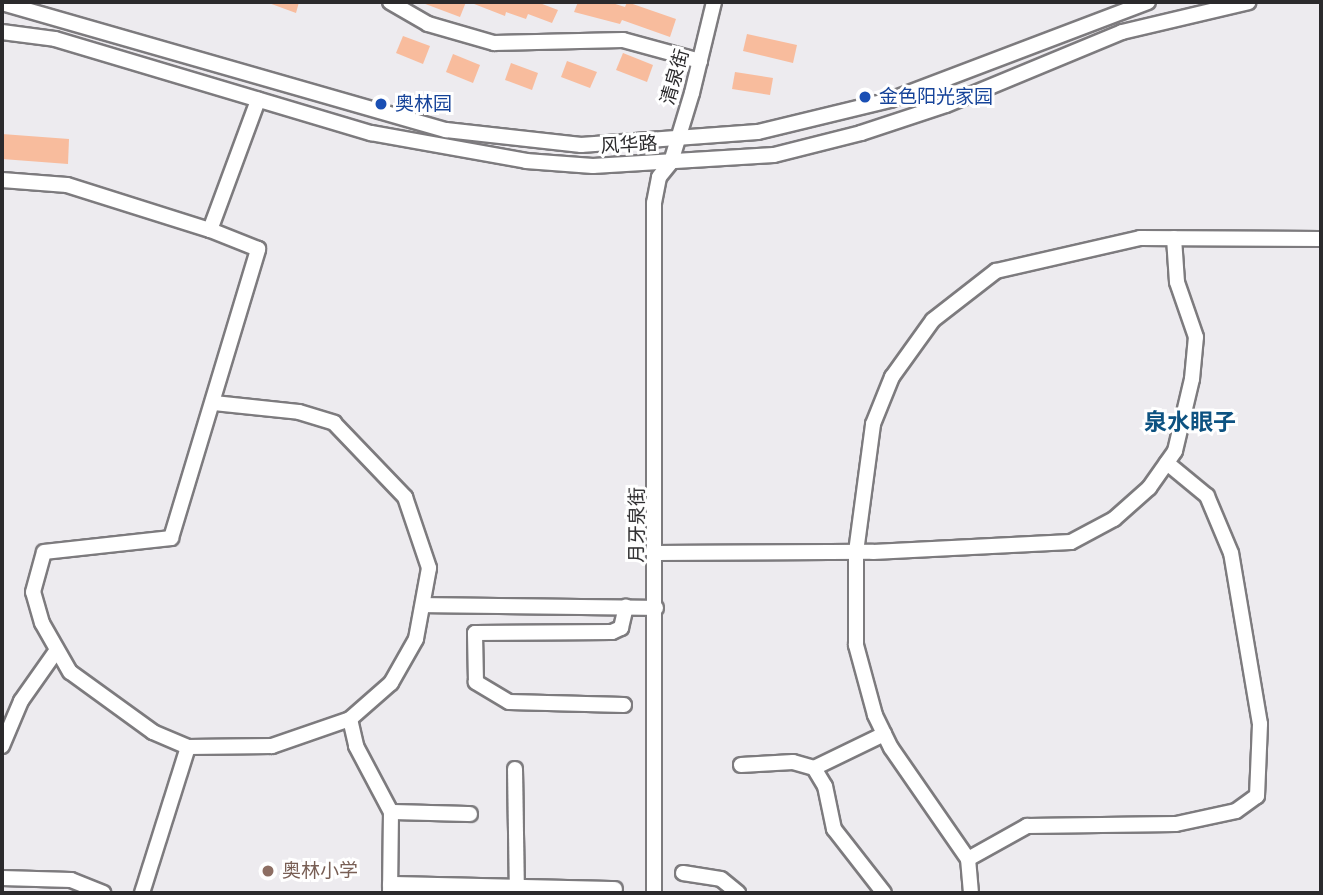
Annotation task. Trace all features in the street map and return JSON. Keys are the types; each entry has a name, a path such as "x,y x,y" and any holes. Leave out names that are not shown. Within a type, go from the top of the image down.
{"street":[{"path":"2,2 34,14 446,130 581,145 758,132 890,100 1148,2"},
{"path":"390,2 428,24 494,43 623,40 700,61"},
{"name":"清泉街","path":"671,162 715,2"},
{"name":"风华路","path":"2,32 28,34 371,132 526,161 593,166 774,155 861,134 946,105 1122,32 1249,2"},
{"path":"28,34 34,14"},
{"path":"210,230 258,100"},
{"path":"526,161 532,151 527,139"},
{"name":"月牙泉街","path":"654,893 654,203 659,177 671,162"},
{"path":"2,180 67,185 210,230 258,249 214,403 171,538 44,552 33,592 41,623 70,671 153,732 188,747 272,746 351,719 391,683 416,639 429,568 411,508 405,497 334,423 299,412 214,403"},
{"path":"971,893 968,859 884,734 856,645 856,552 873,424 892,377 933,320 996,271 1140,237 1321,239"},
{"path":"656,553 856,552 1071,541 1114,519 1149,488 1175,451 1192,379 1196,337 1177,282 1174,238"},
{"path":"968,859 1027,826 1176,824 1236,811 1257,796 1260,724 1231,553 1207,496 1167,463"},
{"path":"424,605 656,608"},
{"path":"624,705 509,702 476,682 475,633 612,632 621,628 626,607"},
{"path":"2,746 21,701 57,650"},
{"path":"351,719 356,746 391,812 390,889 615,889"},
{"path":"741,765 793,762 814,768 884,734"},
{"path":"142,893 188,747"},
{"path":"814,768 825,786 834,829 884,893"},
{"path":"515,769 517,890"},
{"path":"391,812 470,814"},
{"path":"683,873 721,879 738,893"},
{"path":"2,878 71,880 104,893"}],"building":[{"path":"266,2 299,2 296,13"},
{"path":"420,2 466,2 460,17"},
{"path":"469,2 537,2 558,10 552,23 528,14 526,19 506,12 505,16"},
{"path":"578,2 609,2 625,7 627,2 676,19 670,37 622,20 620,24 574,12"},
{"path":"747,34 797,45 793,63 743,51"},
{"path":"403,36 430,46 423,64 396,53"},
{"path":"623,53 653,65 647,82 616,70"},
{"path":"453,54 480,65 473,83 446,72"},
{"path":"567,61 597,72 590,88 561,77"},
{"path":"511,63 538,73 532,90 505,80"},
{"path":"735,72 773,78 770,95 732,89"},
{"path":"2,134 69,139 68,164 2,159"}],"place":[{"name":"金色阳光家园","path":"865,97"},
{"name":"奥林园","path":"381,104"},
{"name":"奥林小学","path":"268,871"}],"district":[{"name":"泉水眼子","path":"1190,422"}]}
